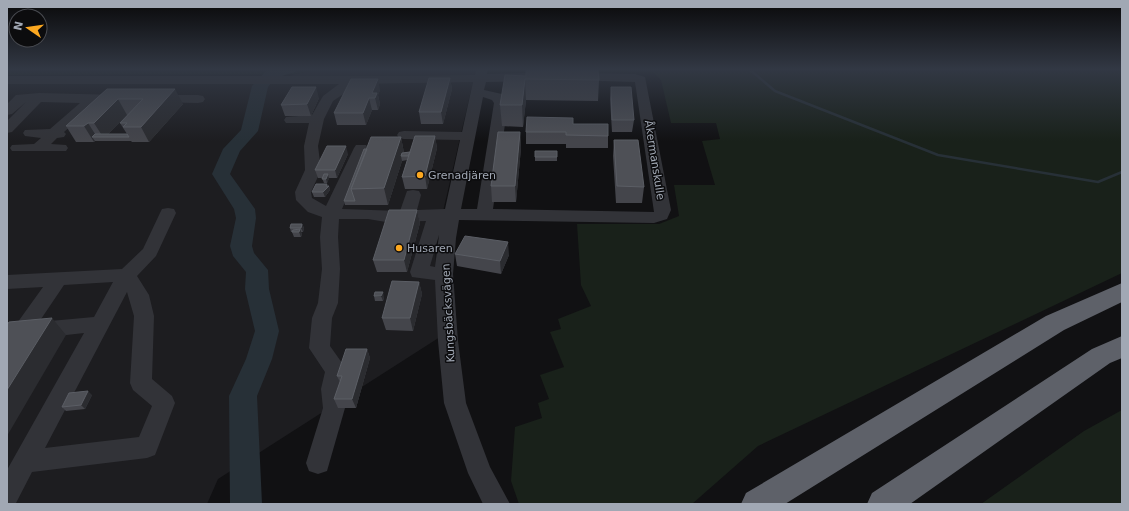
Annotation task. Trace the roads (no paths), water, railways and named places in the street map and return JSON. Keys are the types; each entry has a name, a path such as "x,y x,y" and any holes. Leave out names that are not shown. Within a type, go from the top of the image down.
{"highway":[{"path":"770,501 1055,323 1122,292"},
{"path":"883,504 1101,356 1122,346"}],"street":[{"path":"7,129 44,93"},
{"path":"290,120 317,120 328,99 337,93"},
{"name":"Kungsbäcksvägen","path":"477,93 468,136 444,215 444,274 448,341 455,403 480,473 497,504"},
{"path":"484,214 501,103 500,99 494,93"},
{"name":"Åkermanskulle","path":"317,120 318,147 313,170 303,192 304,200 314,208 331,214 407,217 484,214 654,218 661,215 663,210 644,93"},
{"path":"314,95 335,95"},
{"path":"7,98 87,103 105,108"},
{"path":"7,111 21,98"},
{"path":"52,108 87,103 136,99 198,99"},
{"path":"38,148 87,103"},
{"path":"30,133 77,134"},
{"path":"404,135 468,136"},
{"path":"636,143 652,143"},
{"path":"318,463 334,408 332,389 336,370 319,348 322,318 328,303 331,268 329,237 331,214 360,147"},
{"path":"17,148 61,148"},
{"path":"407,217 413,195"},
{"path":"7,494 127,275 150,252 168,213"},
{"path":"444,215 418,272 444,274"},
{"path":"7,282 127,275"},
{"path":"24,462 147,447 164,403 141,383 144,316 139,294 127,275"},
{"path":"7,346 58,280"},
{"path":"15,335 100,324"}],"waterway":[{"path":"246,504 243,396 259,359 267,331 257,289 257,270 244,256 241,246 246,215 239,199 221,174 232,149 249,131 258,93"},
{"path":"780,93 938,155 1098,182 1122,172"}],"place":[{"name":"Grenadjären","path":"420,175"},
{"name":"Husaren","path":"399,248"}]}
